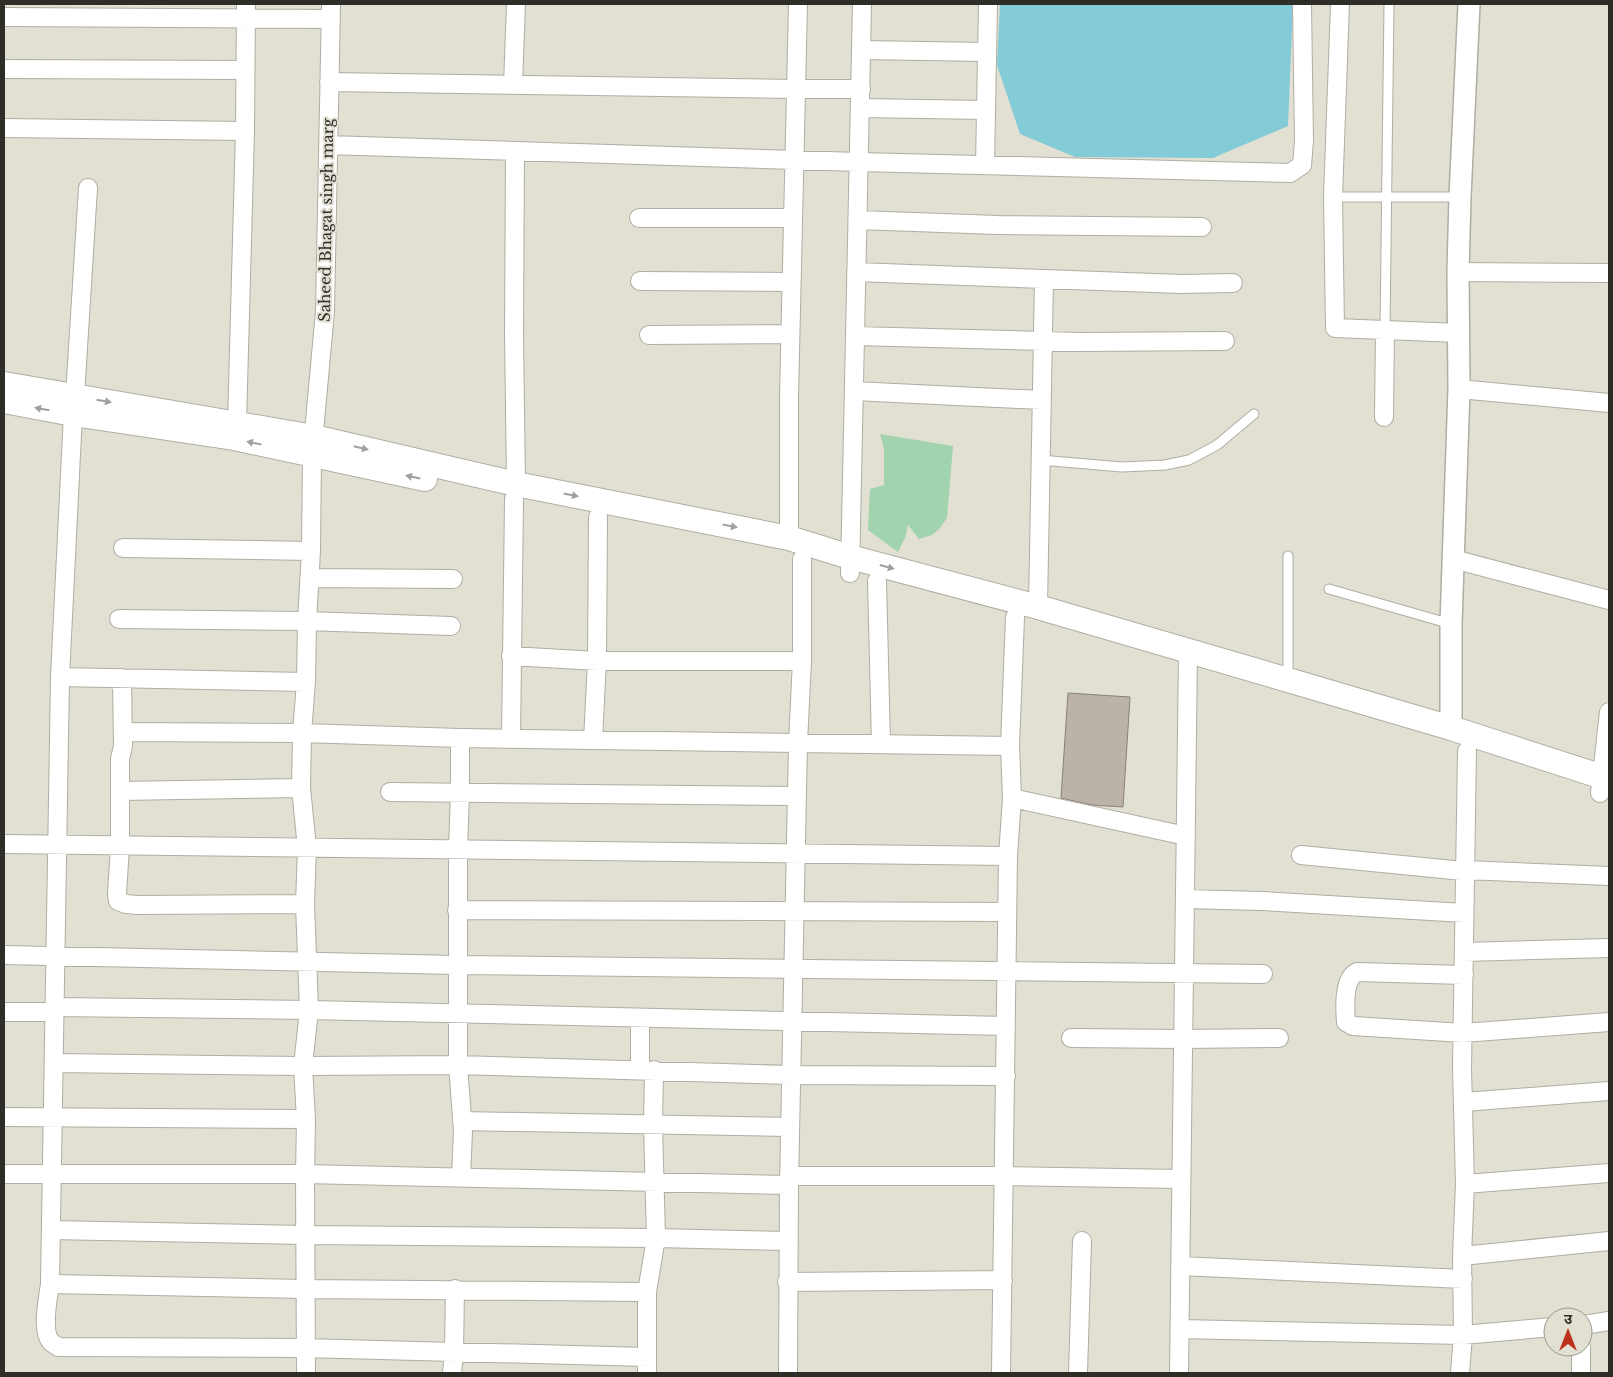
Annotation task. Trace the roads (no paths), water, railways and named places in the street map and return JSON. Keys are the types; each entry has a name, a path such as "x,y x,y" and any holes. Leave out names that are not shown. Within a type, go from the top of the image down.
{"main road":[{"path":"4,384 74,405 234,438 313,446"},
{"path":"4,402 74,405 237,423 313,446 515,491 789,538 850,565 877,581 1015,618 1188,659 1288,680 1451,728 1605,786"},
{"path":"515,491 598,517 802,559 850,565 1038,607 1188,659 1467,751 1605,786"}],"street":[{"path":"513,85 516,4"},
{"path":"789,538 790,334 798,4"},
{"path":"850,565 862,4"},
{"path":"985,165 988,4"},
{"path":"328,145 859,162 1290,173 1302,165 1303,157 1302,4"},
{"path":"1340,4 1333,197 1335,328 1458,333"},
{"path":"1451,728 1451,624 1459,389 1458,272 1469,4"},
{"path":"237,423 245,131 246,11"},
{"path":"4,17 246,11 331,12"},
{"name":"Saheed Bhagat singh marg","path":"306,1373 306,1119 303,1066 309,1010 305,904 307,848 301,788 302,732 310,578 313,446 325,311 331,12"},
{"path":"861,50 986,52"},
{"path":"4,69 245,70"},
{"path":"329,82 861,89"},
{"path":"860,108 986,110"},
{"path":"4,128 245,131"},
{"path":"511,739 515,491 515,151"},
{"path":"88,188 74,405 60,677 50,1284 46,1324 47,1334 51,1342 58,1346 305,1348 454,1353 647,1365 647,1292 656,1238 655,1181 653,1124 640,1018"},
{"path":"638,218 793,218"},
{"path":"858,220 998,225 1202,227"},
{"path":"856,272 1181,284 1233,283"},
{"path":"1458,272 1609,273"},
{"path":"1038,607 1044,279"},
{"path":"640,281 792,282"},
{"path":"1384,330 1384,417"},
{"path":"649,335 790,334"},
{"path":"855,336 1043,341 1225,341"},
{"path":"1459,389 1609,403"},
{"path":"854,391 1042,400"},
{"path":"593,740 597,661 598,517"},
{"path":"123,548 311,551"},
{"path":"788,1373 787,1282 798,743 802,661 802,559"},
{"path":"1453,559 1609,600"},
{"path":"310,578 453,579"},
{"path":"877,581 881,744"},
{"path":"1002,1373 1008,856 1012,798 1010,746 1015,618"},
{"path":"119,619 308,621 451,626"},
{"path":"512,656 597,661 802,661"},
{"path":"1179,1373 1188,659"},
{"path":"60,677 306,682"},
{"path":"122,678 123,746 120,759 118,900 126,904 305,904"},
{"path":"1605,786 1609,712"},
{"path":"123,732 302,732 460,738 1010,746"},
{"path":"460,738 457,1014 458,1066 463,1131 461,1177"},
{"path":"1460,1373 1463,1335 1462,1256 1465,1184 1463,1033 1467,751"},
{"path":"120,791 301,788"},
{"path":"390,792 797,796"},
{"path":"1012,798 1186,836"},
{"path":"4,844 1008,856"},
{"path":"1301,855 1463,871 1609,876"},
{"path":"1185,899 1262,901 1464,913"},
{"path":"458,910 1008,912"},
{"path":"1464,952 1609,948"},
{"path":"4,955 458,965 1263,974"},
{"path":"1464,975 1357,972 1350,978 1345,1007 1346,1022 1354,1026 1463,1033 1609,1022"},
{"path":"4,1012 55,1009 309,1010 1006,1026"},
{"path":"1071,1038 1279,1038"},
{"path":"54,1063 458,1066 792,1075 1006,1076"},
{"path":"1464,1102 1609,1091"},
{"path":"4,1117 306,1119"},
{"path":"462,1121 790,1127"},
{"path":"1465,1184 1609,1173"},
{"path":"4,1174 305,1174 655,1181 1004,1176 1182,1179"},
{"path":"51,1230 788,1241"},
{"path":"1078,1373 1082,1241"},
{"path":"1462,1256 1609,1241"},
{"path":"1180,1266 1463,1279"},
{"path":"787,1282 1003,1280"},
{"path":"50,1284 305,1289 647,1292"},
{"path":"452,1373 455,1289"},
{"path":"1593,1323 1609,1321"},
{"path":"1180,1329 1463,1335 1543,1328"},
{"path":"1581,1357 1581,1373"}],"lane":[{"path":"1384,330 1389,4"},
{"path":"1333,197 1460,197"},
{"path":"1040,460 1122,467 1165,465 1181,462 1189,460 1217,445 1254,414"},
{"path":"1288,556 1288,680"},
{"path":"1328,589 1451,624"}],"water":[{"path":"1000,4 1293,4 1288,126 1213,158 1075,157 1020,134 997,65"}]}
